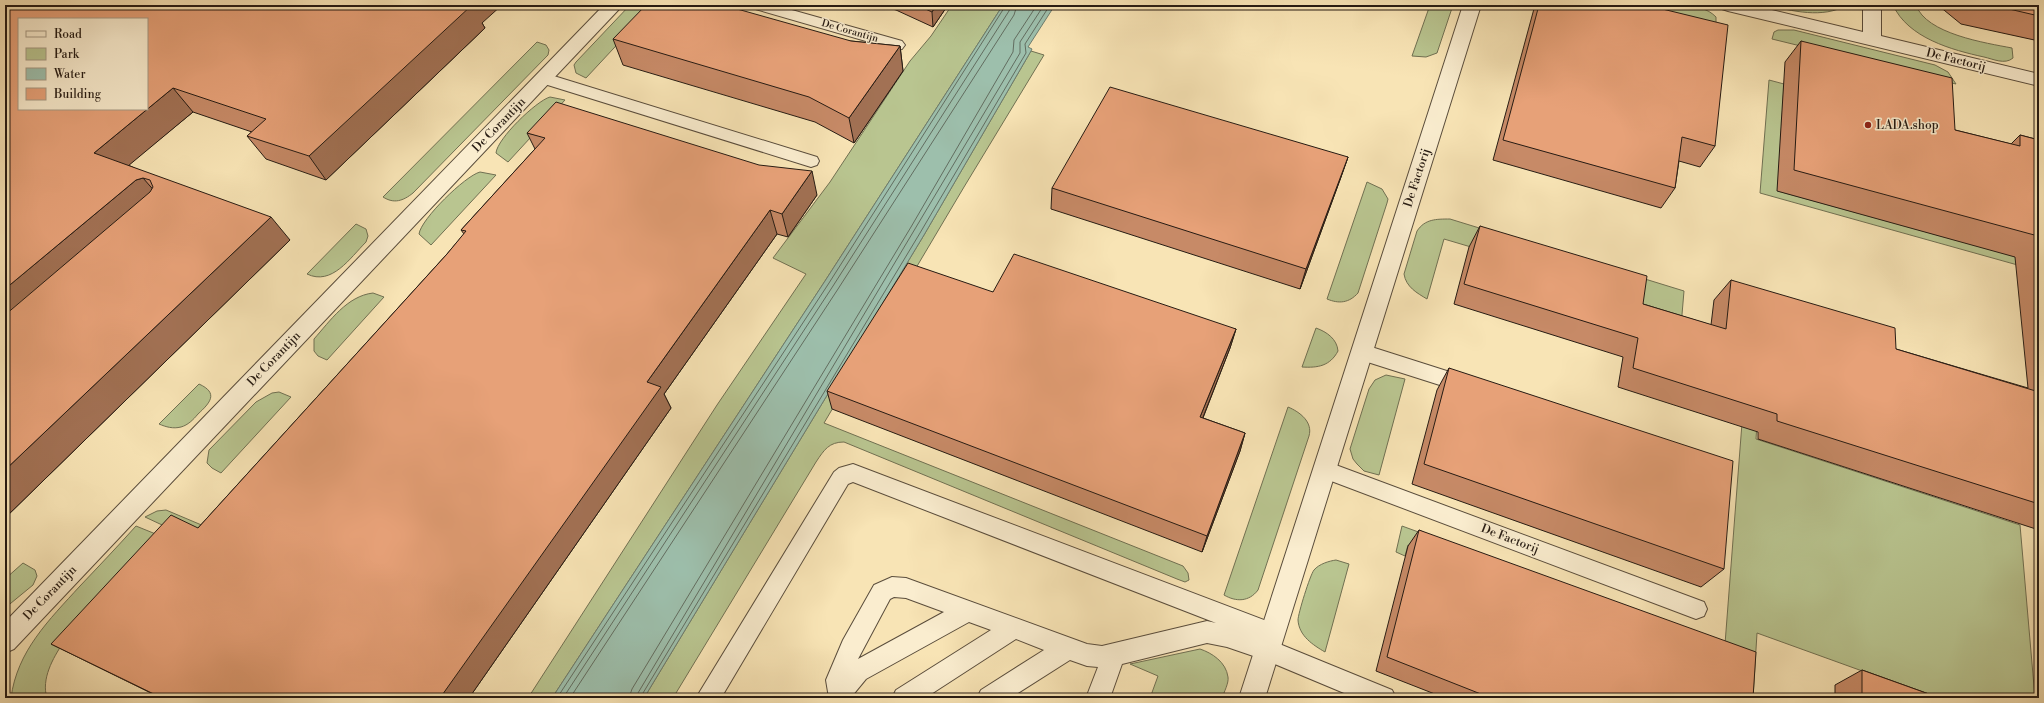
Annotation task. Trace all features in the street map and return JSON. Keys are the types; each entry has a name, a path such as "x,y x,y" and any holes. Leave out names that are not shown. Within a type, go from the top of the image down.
{"street":[{"name":"De Corantijn","path":"5,640 614,5"},
{"name":"De Factorij","path":"1252,698 1472,5"},
{"name":"De Factorij","path":"1728,5 2039,80"},
{"path":"1872,5 1872,40"}],"lane":[{"name":"De Corantijn","path":"757,5 897,45"},
{"path":"544,78 811,161"},
{"path":"1362,352 1483,391"},
{"name":"De Factorij","path":"1325,470 1696,609"},
{"path":"708,698 837,485 846,474 853,473 1270,642 1384,698"},
{"path":"840,696 837,680 851,648 882,592 892,587 906,588 1087,655 1102,657 1114,655 1207,632 1270,642"},
{"path":"840,696 858,671 968,611"},
{"path":"904,698 1014,628"},
{"path":"989,698 1068,648"},
{"path":"1098,698 1114,655"}],"green space":[{"path":"1670,4 1701,8 1716,17 1716,26 1641,5"},
{"path":"630,5 654,5 586,78 576,73 574,65 576,62"},
{"path":"952,5 1003,5 825,281 552,698 528,698 717,405 806,274 773,258 830,182 910,61 931,36"},
{"path":"1430,5 1453,5 1437,53 1426,57 1412,56"},
{"path":"1767,5 1847,5 1828,12 1818,13 1787,10"},
{"path":"1893,5 1916,5 1922,15 1944,30 1973,40 2012,48 2013,58 2006,61 1999,61 1958,51 1932,41 1909,26"},
{"path":"1778,30 1794,30 1935,65 1948,72 1956,84 1772,39 1774,32"},
{"path":"537,42 546,45 549,50 548,55 413,193 398,201 383,197"},
{"path":"1031,51 1044,55 824,423 1183,566 1188,573 1189,580 1185,582 1177,579 844,442 834,443 827,448 816,462 673,698 644,698 924,235"},
{"path":"1769,80 1784,84 1778,191 2039,263 2039,271 1760,193"},
{"path":"550,97 565,100 508,162 496,153 503,139 518,121 536,105"},
{"path":"480,172 496,175 431,245 419,234 427,219 435,209 464,181"},
{"path":"1367,182 1382,189 1388,199 1387,203 1358,293 1351,299 1344,302 1331,301 1327,299"},
{"path":"1450,219 1684,291 1680,338 1633,295 1444,239 1427,299 1416,292 1407,283 1404,274 1417,231 1420,227 1431,220"},
{"path":"356,224 366,229 368,236 366,242 347,262 340,268 325,276 316,277 307,274"},
{"path":"373,293 384,297 327,360 318,356 314,351 314,339 326,325 347,304 364,295"},
{"path":"1764,314 1756,439 2020,525 2035,698 1937,698 1757,633 1753,698 1734,698 1737,666 1408,545 1405,556 1396,552 1402,526 1725,644 1742,423"},
{"path":"1316,328 1331,336 1336,343 1338,351 1331,360 1323,365 1302,367"},
{"path":"1386,375 1405,379 1379,475 1364,471 1353,459 1350,449 1369,389 1375,380"},
{"path":"199,384 205,387 211,395 206,406 190,422 178,428 159,424"},
{"path":"279,392 291,397 221,473 212,468 207,463 209,450 256,402 272,393"},
{"path":"1288,407 1301,415 1307,422 1310,431 1309,436 1258,590 1251,597 1246,599 1233,599 1224,595"},
{"path":"166,510 211,529 63,643 55,655 49,669 46,684 47,698 11,698 14,681 20,665 36,637 57,611 136,526 168,539 175,531 145,517 157,511"},
{"path":"1336,560 1349,564 1325,652 1307,639 1301,631 1298,620 1304,595 1314,570 1324,563"},
{"path":"23,563 35,570 37,576 33,585 5,608 5,579"},
{"path":"1200,649 1218,659 1227,672 1228,682 1222,698 1150,698 1158,676 1130,664"}],"water":[{"path":"1003,5 1055,5 1028,47 1032,49 1031,51 924,235 644,698 552,698 825,281"}],"building":[{"path":"5,5 472,5 309,156 247,136 266,119 173,88 148,109 148,18 18,18 18,110 146,110 94,153 271,217 5,470 5,315 150,192 153,187 150,180 143,178 136,180 5,289"},
{"path":"646,5 723,5 851,41 900,46 849,118 809,97 613,39"},
{"path":"917,5 936,5 932,12"},
{"path":"1539,5 1646,5 1728,25 1715,146 1682,137 1675,188 1503,140"},
{"path":"1992,5 2039,5 2039,16"},
{"path":"1801,41 1952,78 1955,130 2020,146 2020,135 2039,140 2039,241 2038,236 1794,170"},
{"path":"1110,87 1348,157 1306,269 1052,188"},
{"path":"556,102 759,165 812,171 782,214 770,210 647,382 661,387 440,698 162,698 51,644 171,515 198,528 447,254 466,231 461,230 545,138 527,133"},
{"path":"1480,226 1647,276 1643,304 1726,329 1731,280 1895,328 1896,349 2039,392 2039,504 1777,421 1777,414 1633,368 1638,338 1464,284"},
{"path":"1014,254 1236,329 1200,417 1245,433 1207,536 827,391 908,263 993,292"},
{"path":"1449,368 1733,461 1724,569 1424,464"},
{"path":"1419,530 1756,652 1753,698 1491,698 1387,657"},
{"path":"1862,670 1940,698 1862,698"}],"place":[{"name":"LADA.shop","path":"1868,125"}]}
